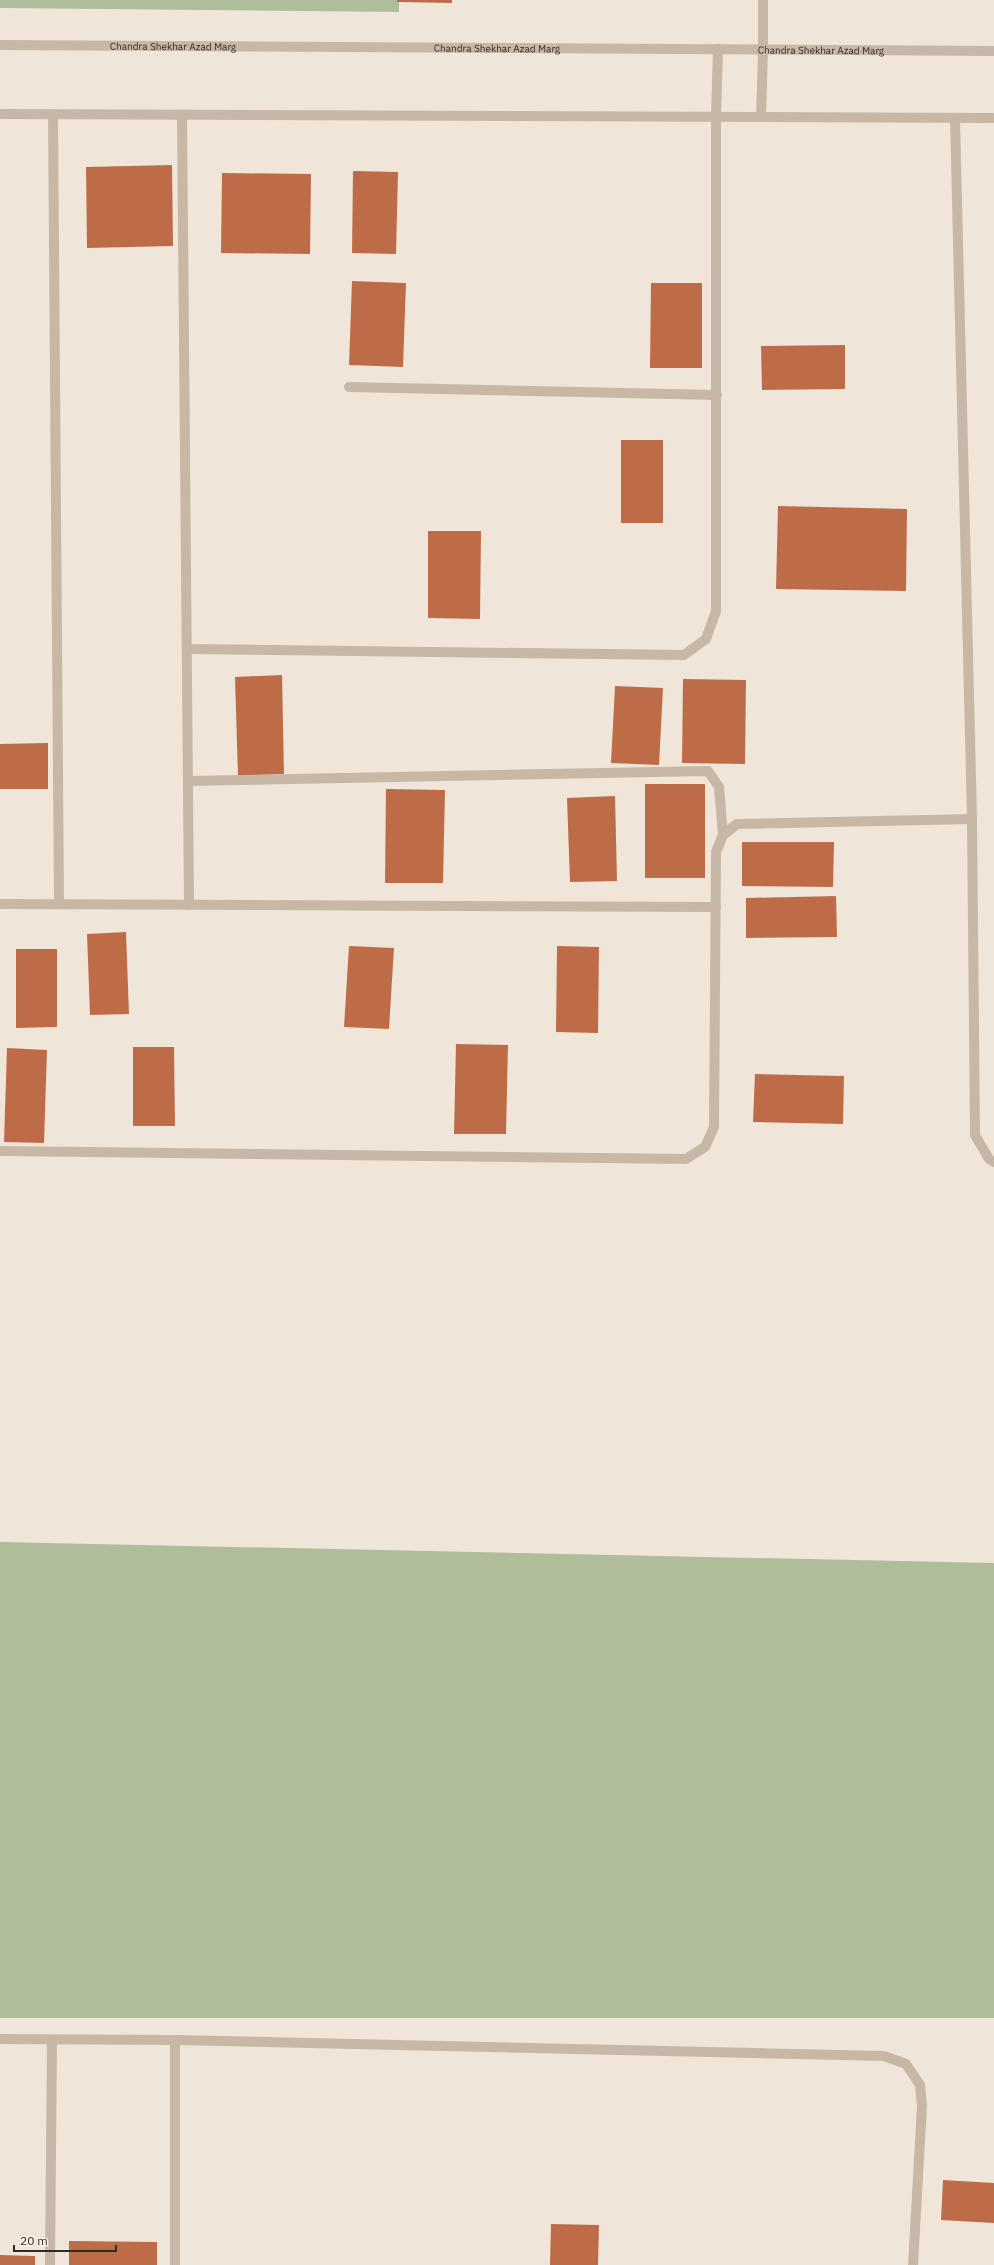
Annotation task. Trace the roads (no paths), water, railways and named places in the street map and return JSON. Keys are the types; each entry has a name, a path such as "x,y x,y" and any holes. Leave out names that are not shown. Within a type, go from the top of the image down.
{"street":[{"path":"761,117 764,50 763,0"},
{"name":"Chandra Shekhar Azad Marg","path":"0,45 994,51"},
{"path":"187,649 684,655 706,639 716,611 716,117 718,49"},
{"path":"0,114 994,118"},
{"path":"53,115 59,904"},
{"path":"182,115 189,905"},
{"path":"955,118 972,819 975,1135 989,1160 994,1162"},
{"path":"349,387 716,395"},
{"path":"0,1151 686,1159 705,1147 714,1127 716,852 723,835 719,787 708,771 188,782"},
{"path":"723,835 736,824 972,819"},
{"path":"0,904 716,907"},
{"path":"0,2039 175,2040 884,2056 906,2064 920,2085 922,2106 913,2265"},
{"path":"50,2265 52,2040"},
{"path":"175,2040 175,2265"}]}
